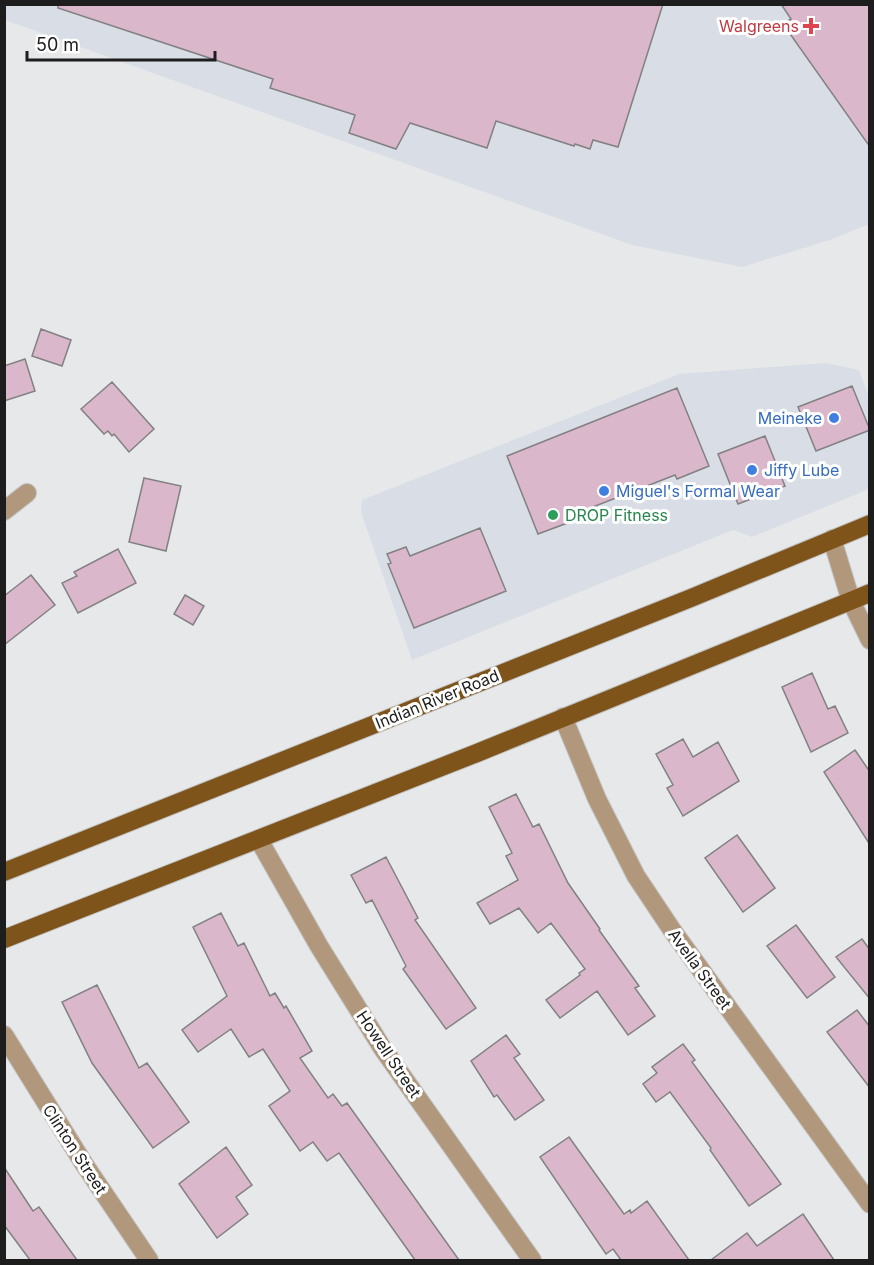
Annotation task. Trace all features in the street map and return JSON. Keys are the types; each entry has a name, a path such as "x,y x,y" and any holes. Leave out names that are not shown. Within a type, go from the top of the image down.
{"main road":[{"name":"Indian River Road","path":"4,872 691,598 870,524"},
{"path":"4,939 259,840 870,593"}],"street":[{"path":"4,511 27,493"},
{"path":"832,539 851,601 870,640"},
{"name":"Avella Street","path":"563,717 597,799 636,876 672,930 870,1204"},
{"name":"Howell Street","path":"259,840 319,945 383,1049 531,1260"},
{"name":"Clinton Street","path":"4,1035 84,1164 149,1260"}],"shaded area":[{"path":"5,4 869,5 869,224 830,240 742,267 632,245 5,20"},
{"path":"825,363 859,370 869,397 869,489 752,537 733,530 412,660 361,512 362,500 679,374"}],"building":[{"path":"58,4 663,4 618,147 593,140 590,149 575,144 574,146 496,121 487,148 410,123 396,149 349,133 355,115 270,88 273,79 58,8"},
{"name":"Walgreens","path":"781,4 870,4 870,147 783,24 791,19"},
{"path":"41,329 71,340 62,366 32,356"},
{"path":"25,359 35,391 4,401 4,366"},
{"path":"112,382 154,429 129,452 114,434 112,436 108,431 104,434 81,409"},
{"name":"Meineke","path":"852,386 870,430 816,451 798,407"},
{"path":"677,388 709,466 677,479 675,475 567,517 570,522 538,534 507,456"},
{"name":"Jiffy Lube","path":"765,436 785,486 738,504 718,454"},
{"path":"144,478 181,486 166,551 129,542"},
{"path":"480,528 506,591 414,628 388,564 391,563 387,554 406,547 410,556"},
{"path":"118,549 136,583 78,613 62,583 77,576 74,572"},
{"path":"31,575 55,605 4,645 4,596"},
{"path":"185,595 204,606 193,625 174,614"},
{"path":"812,673 828,709 835,706 848,733 811,752 782,687"},
{"path":"683,739 693,757 718,742 739,781 683,816 667,788 673,785 656,754"},
{"path":"855,750 870,772 870,845 824,772"},
{"path":"516,794 533,827 539,824 568,883 639,986 635,988 655,1016 628,1035 597,991 560,1018 546,1000 585,969 551,923 538,933 519,908 490,924 477,903 518,880 506,856 512,853 489,807"},
{"path":"737,835 775,888 743,912 705,858"},
{"path":"386,857 418,918 415,920 476,1008 446,1029 403,969 406,966 372,900 366,903 351,875"},
{"path":"221,913 238,946 244,943 270,996 275,993 284,1008 286,1006 312,1051 300,1058 328,1098 333,1094 342,1106 347,1103 459,1260 415,1260 339,1153 327,1161 313,1142 300,1151 269,1106 290,1091 263,1049 249,1057 231,1029 198,1052 182,1030 227,996 193,927"},
{"path":"796,925 835,977 807,998 767,946"},
{"path":"862,939 870,950 870,999 836,957"},
{"path":"97,985 139,1068 147,1063 189,1122 153,1148 92,1063 62,1002"},
{"path":"857,1010 870,1027 870,1088 827,1032"},
{"path":"506,1035 520,1054 514,1058 544,1100 515,1120 497,1095 494,1097 471,1061"},
{"path":"683,1044 695,1060 692,1062 781,1184 749,1206 710,1150 711,1148 670,1092 656,1102 643,1084 657,1073 652,1067"},
{"path":"569,1137 624,1214 630,1210 631,1213 647,1201 689,1260 621,1260 613,1249 606,1254 540,1157"},
{"path":"226,1147 252,1185 236,1197 248,1214 217,1238 179,1184"},
{"path":"4,1167 33,1211 39,1207 77,1260 30,1260 4,1225"},
{"path":"803,1214 834,1260 711,1260 747,1233 757,1246"}],"place":[{"name":"Walgreens","path":"811,26"},
{"name":"Meineke","path":"834,418"},
{"name":"Jiffy Lube","path":"752,470"},
{"name":"Miguel's Formal Wear","path":"604,491"},
{"name":"DROP Fitness","path":"553,515"}]}
